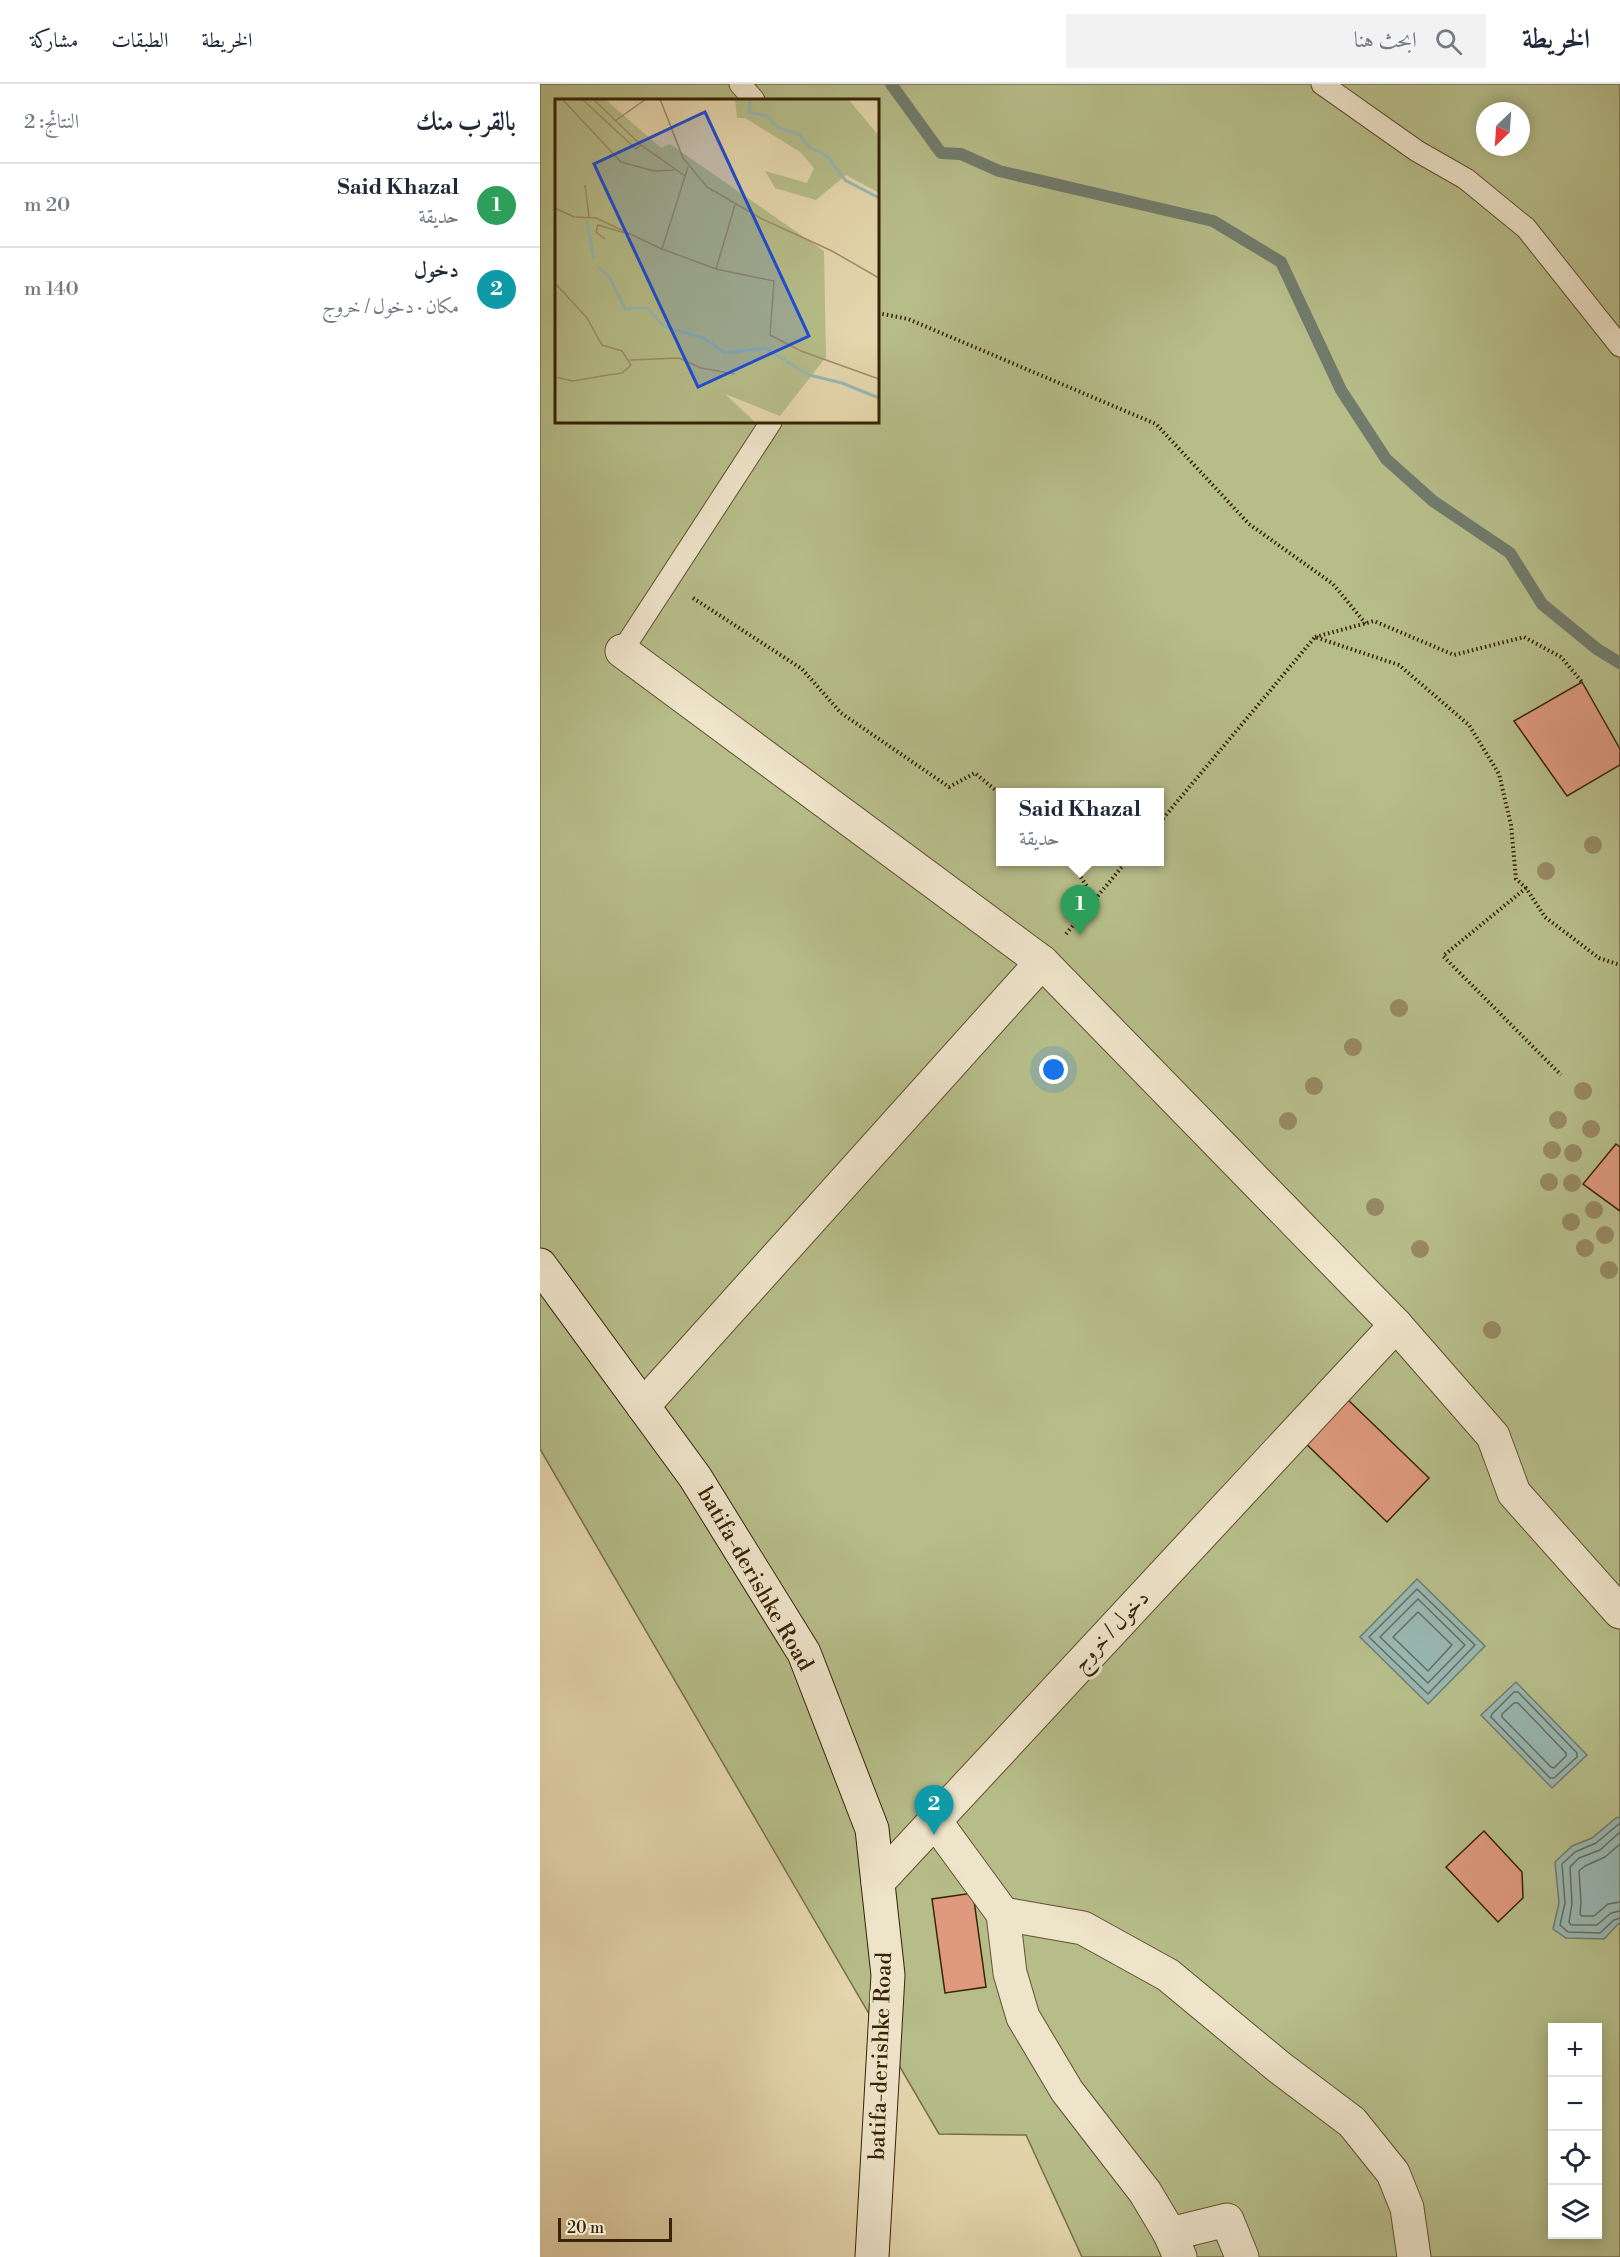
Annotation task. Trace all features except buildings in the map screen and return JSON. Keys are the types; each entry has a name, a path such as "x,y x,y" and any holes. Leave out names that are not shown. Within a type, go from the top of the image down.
{"street":[{"path":"622,651 1042,962 1396,1325 1493,1436 1514,1493 1618,1607"},
{"path":"643,1406 1042,962"},
{"name":"batifa-derishke Road","path":"540,1265 695,1477 804,1653 872,1829 888,1975 872,2257"},
{"name":"دخول / خروج","path":"878,1882 1396,1325"},
{"path":"934,1821 1003,1914 1010,1973 1023,2017 1067,2091 1145,2192 1175,2246 1227,2220 1242,2257"},
{"path":"1003,1914 1083,1928 1168,1975 1279,2067 1352,2122 1393,2173 1407,2208 1414,2257"}],"lane":[{"path":"740,84 753,99"},
{"path":"1322,84 1417,151 1466,179 1526,228 1620,346"},
{"path":"622,651 770,423"}],"path":[{"path":"879,313 908,319 1156,424 1249,524 1333,584 1366,624"},
{"path":"667,582 802,669 841,713 949,787 975,773 996,791"},
{"path":"1164,817 1315,637 1374,621 1454,655 1524,637 1561,657 1582,682"},
{"path":"1315,637 1399,665 1469,725 1499,774 1511,825 1516,879 1526,888 1545,917 1599,958 1620,965"},
{"path":"1074,866 1095,899"},
{"path":"1042,962 1122,866"},
{"path":"1526,888 1443,956 1561,1075"}],"green space":[{"path":"540,84 1620,84 1620,2257 1082,2257 1026,2135 939,2134 540,1449"}],"water":[{"path":"1417,1579 1485,1646 1428,1704 1360,1637"},
{"path":"1516,1682 1587,1755 1552,1788 1481,1715"},
{"path":"1620,1817 1620,1922 1604,1939 1566,1938 1553,1929 1559,1903 1555,1862 1572,1846 1592,1838"}],"waterway":[{"path":"891,84 941,153 961,154 999,171 1213,221 1281,262 1341,390 1386,459 1433,501 1510,553 1542,604 1597,649 1620,663"}],"place":[{"name":"Said Khazal","path":"1080,935"},
{"name":"دخول","path":"934,1835"}]}
